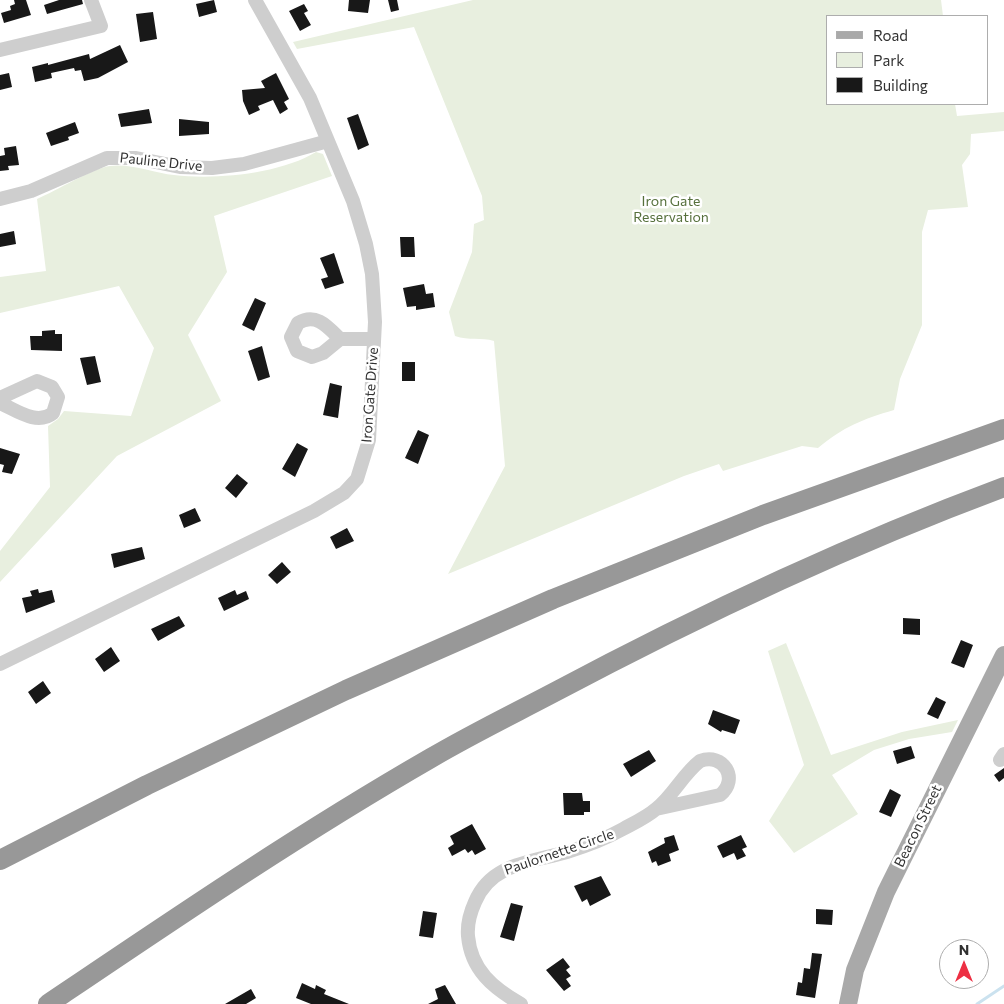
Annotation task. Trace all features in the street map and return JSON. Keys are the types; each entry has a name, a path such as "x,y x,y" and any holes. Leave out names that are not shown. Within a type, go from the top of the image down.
{"highway":[{"path":"0,860 147,785 346,690 553,599 763,515 1004,429"},
{"path":"48,1004 314,828 432,757 666,633 771,583 914,520 1004,486"}],"main road":[{"name":"Beacon Street","path":"848,1004 855,970 886,892 1002,663"}],"street":[{"path":"0,50 101,26 91,0"},
{"name":"Iron Gate Drive","path":"0,664 314,511 344,493 357,479 369,440 374,339 372,274 366,244 353,201 310,98 254,0"},
{"name":"Pauline Drive","path":"0,199 31,191 107,158 136,158 180,167 219,167 259,160 328,141"},
{"path":"340,339 374,339"},
{"path":"0,398 38,381 49,384 58,397 53,413 42,418 34,418 0,403"},
{"name":"Paulornette Circle","path":"521,1004 492,985 483,976 472,956 469,944 469,920 474,904 483,888 511,866 600,841 656,809 700,762 708,759 717,760 727,768 730,781 720,795 656,809"}],"green space":[{"name":"Iron Gate Reservation","path":"473,0 941,0 943,15 826,15 826,105 955,105 957,116 1004,112 1004,131 971,134 970,154 962,165 968,207 928,210 922,232 922,325 900,379 894,410 854,424 836,434 818,448 802,446 723,471 719,464 684,476 448,574 505,466 494,341 455,336 449,312 472,252 474,224 484,220 482,196 414,27 297,49 293,42"},
{"path":"316,152 323,154 332,176 214,216 227,272 188,335 221,401 117,456 0,582 0,551 50,487 48,426 58,419 64,411 131,416 154,348 119,286 0,313 0,277 46,271 37,199 84,175 110,166 134,167 174,175 227,176 284,166"},
{"path":"786,643 831,755 902,732 958,720 952,732 909,739 874,750 832,775 858,814 794,853 769,821 804,765 768,651"}],"building":[{"path":"14,0 26,0 31,15 4,23 1,13 11,10 10,6 15,4"},
{"path":"59,0 82,0 83,4 47,14 44,5"},
{"path":"214,0 217,12 199,17 196,4"},
{"path":"349,0 370,0 368,13 348,11"},
{"path":"388,0 397,0 399,10 391,12"},
{"path":"304,4 308,11 304,13 311,25 300,31 289,11"},
{"path":"153,12 157,39 140,42 136,14"},
{"path":"120,45 128,62 98,78 84,81 81,70 75,71 74,68 51,73 52,78 35,82 32,67 48,63 48,65 89,54 90,59"},
{"path":"9,73 12,87 0,90 0,75"},
{"path":"276,73 289,99 284,102 288,109 280,114 273,100 258,106 260,110 249,115 243,101 242,90 265,88 261,81"},
{"path":"149,109 152,123 121,127 118,114"},
{"path":"358,114 369,145 358,150 347,118"},
{"path":"179,119 209,122 209,134 179,136"},
{"path":"75,122 79,133 68,137 69,140 51,146 46,133"},
{"path":"16,146 19,165 8,166 9,170 0,171 0,156 5,155 4,148"},
{"path":"14,231 16,244 0,247 0,234"},
{"path":"400,237 414,237 415,257 401,257"},
{"path":"334,253 344,283 325,289 321,279 328,277 320,258"},
{"path":"424,284 426,294 433,293 435,307 416,310 416,306 407,307 403,288"},
{"path":"255,298 266,303 254,331 242,325"},
{"path":"55,330 55,334 62,334 62,351 31,350 30,336 42,336 42,331"},
{"path":"262,346 270,377 258,381 248,351"},
{"path":"95,356 101,382 87,385 80,358"},
{"path":"402,362 415,362 415,381 402,381"},
{"path":"330,383 342,386 338,418 323,415"},
{"path":"418,430 429,435 418,464 405,458"},
{"path":"297,443 308,449 295,477 282,469"},
{"path":"0,448 20,454 12,474 2,472 4,465 0,464"},
{"path":"237,474 248,483 236,498 225,488"},
{"path":"195,508 201,521 184,528 179,515"},
{"path":"347,528 354,541 336,549 330,537"},
{"path":"142,547 145,559 114,568 111,554"},
{"path":"282,562 291,572 277,584 268,575"},
{"path":"38,589 39,593 52,590 55,602 26,613 22,598 32,596 30,591"},
{"path":"235,590 237,595 246,591 249,599 224,611 218,598"},
{"path":"179,616 185,626 158,641 151,629"},
{"path":"903,618 920,619 920,635 903,634"},
{"path":"961,640 973,645 964,668 951,663"},
{"path":"111,647 120,661 104,672 95,659"},
{"path":"43,681 51,693 36,704 28,692"},
{"path":"936,697 946,702 938,719 927,714"},
{"path":"713,710 740,720 735,734 722,730 721,732 708,724"},
{"path":"911,746 915,758 897,764 893,751"},
{"path":"649,750 656,761 631,777 623,764"},
{"path":"1004,768 1004,778 999,782 994,775"},
{"path":"890,789 901,795 891,817 879,812"},
{"path":"563,793 582,793 583,801 590,801 590,812 584,812 584,815 564,815"},
{"path":"472,824 486,849 475,855 472,850 468,853 465,849 452,856 448,848 454,844 450,836"},
{"path":"674,835 679,850 669,854 671,861 658,866 656,861 652,863 648,852 665,843 664,838"},
{"path":"741,835 747,847 742,849 746,856 737,860 734,853 723,858 717,846"},
{"path":"601,876 611,895 590,906 587,899 582,902 574,886"},
{"path":"511,903 523,906 514,941 500,937"},
{"path":"816,909 833,910 832,925 816,924"},
{"path":"423,911 437,913 433,938 419,936"},
{"path":"812,953 822,954 815,998 796,995 798,982 802,983 804,968 810,969"},
{"path":"563,958 570,967 566,970 571,976 566,979 571,986 564,991 546,970"},
{"path":"302,983 315,989 316,985 326,990 324,994 349,1004 311,1004 296,998"},
{"path":"445,985 456,1004 428,1004 438,999 435,989"},
{"path":"251,989 256,998 246,1004 225,1004"}],"waterway":[{"path":"977,1004 1004,986"}]}
